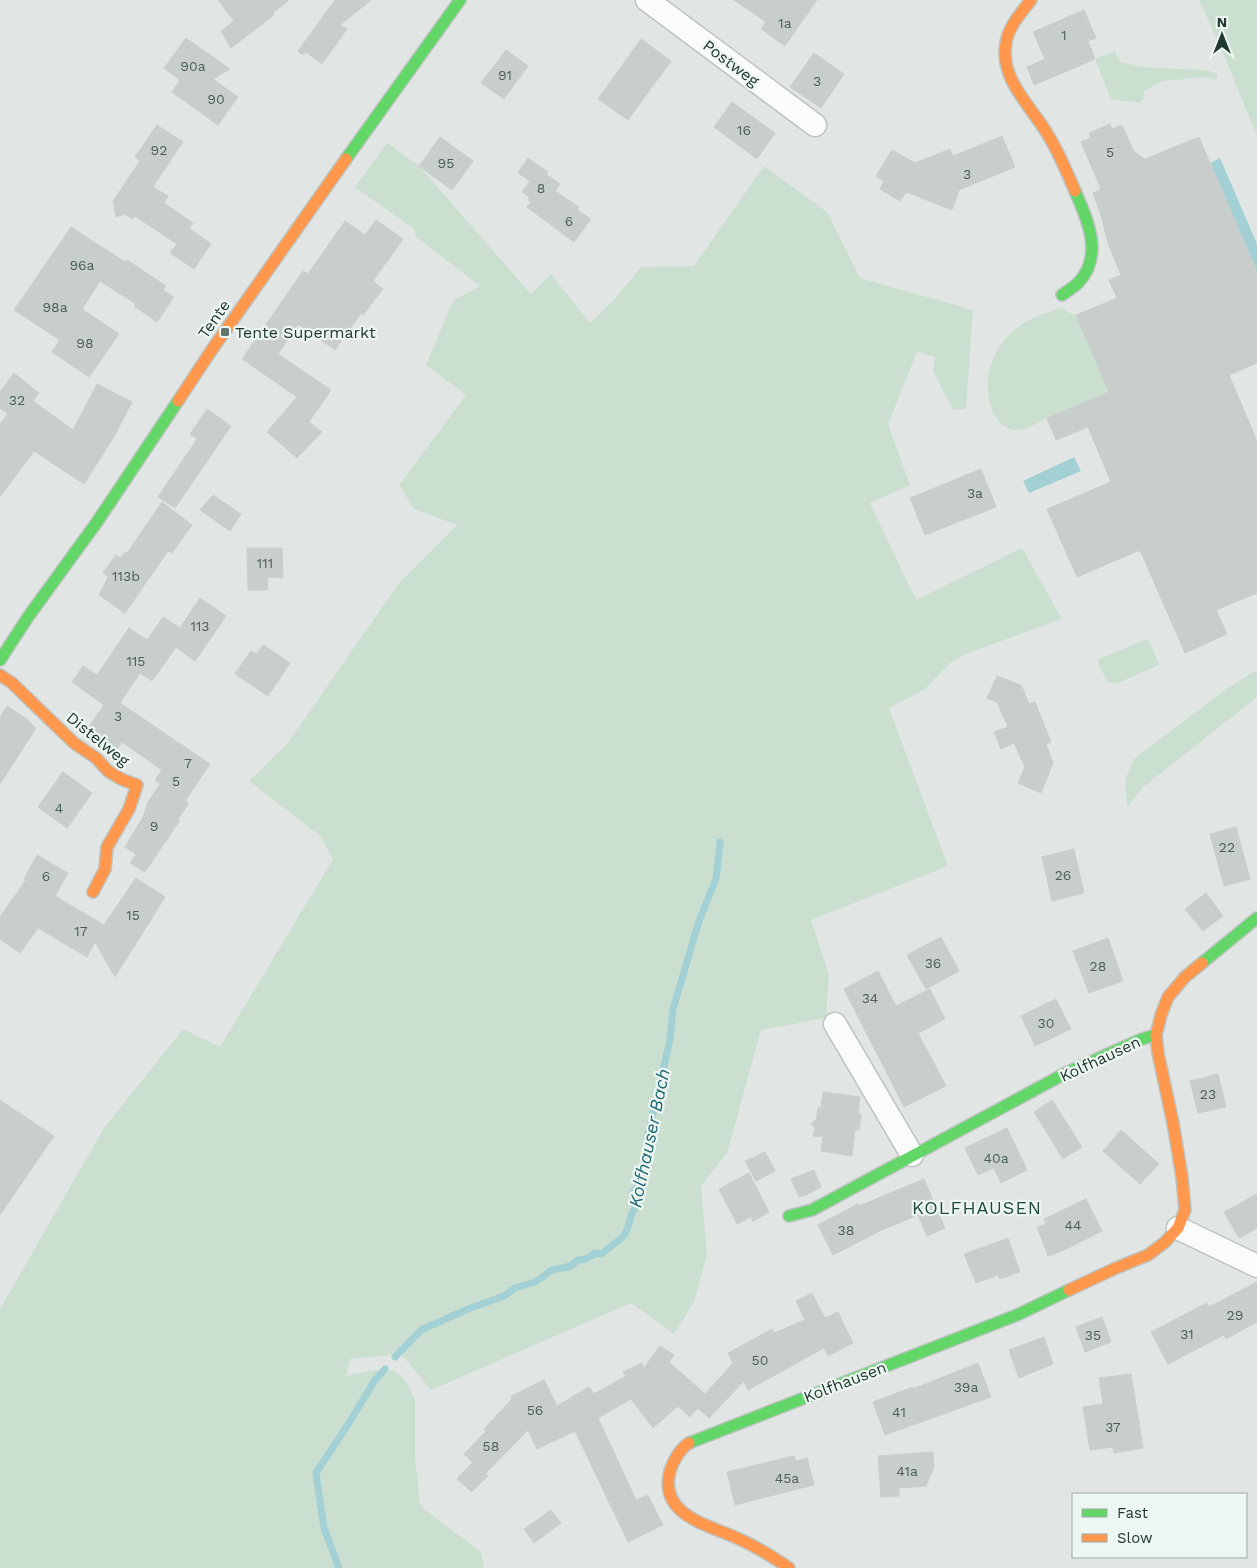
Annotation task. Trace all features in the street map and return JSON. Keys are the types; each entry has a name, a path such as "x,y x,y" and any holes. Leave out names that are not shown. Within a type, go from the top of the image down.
{"street":[{"name":"Tente","path":"0,660 97,522 211,351 324,189 460,0"},
{"name":"Postweg","path":"648,0 815,125"},
{"path":"1031,0 1009,33 1005,48 1007,62 1018,93 1044,128 1062,160 1088,221 1092,237 1093,253 1090,268 1083,281 1062,295"},
{"name":"Distelweg","path":"0,675 12,683 74,743 96,758 108,771 136,785 129,809 107,847 105,868 93,892"},
{"name":"Kolfhausen","path":"789,1568 734,1536 701,1524 682,1512 670,1494 668,1475 676,1454 686,1444 1017,1314 1148,1255 1166,1242 1178,1228 1185,1210 1182,1177 1173,1123 1158,1053 1156,1035 1161,1015 1168,997 1192,970 1257,918"},
{"path":"835,1024 912,1155"},
{"name":"Kolfhausen","path":"789,1216 812,1210 1066,1073 1142,1039 1156,1035"},
{"path":"1178,1228 1257,1266"}],"green space":[{"path":"1199,0 1257,0 1257,136 1220,46"},
{"path":"1115,51 1120,62 1143,67 1206,70 1218,74 1216,80 1206,77 1163,81 1144,91 1143,99 1140,103 1111,99 1095,59"},
{"path":"387,143 419,166 531,294 551,274 590,323 613,301 641,267 694,266 764,166 827,212 860,278 973,310 966,409 953,410 933,371 935,357 917,352 888,424 910,485 870,503 916,600 1022,548 1062,619 965,654 949,664 925,689 889,708 948,866 811,920 829,975 826,1018 761,1030 727,1153 701,1186 707,1255 694,1302 674,1334 631,1303 431,1390 401,1354 350,1359 346,1376 373,1370 394,1370 406,1381 415,1400 415,1456 420,1503 426,1511 481,1552 484,1568 0,1568 0,1309 104,1128 183,1029 220,1047 333,859 320,836 249,781 287,744 399,583 457,525 414,509 399,485 466,395 426,365 453,301 480,286 416,237 414,229 355,187"},
{"path":"1061,308 1076,315 1109,392 1049,417 1026,429 1009,428 996,418 989,400 988,381 994,358 1004,340 1019,326"},
{"path":"1147,639 1159,665 1118,683 1108,683 1098,663 1099,659"},
{"path":"1257,670 1257,697 1142,788 1128,807 1126,782 1128,772 1135,758 1229,687"}],"water":[{"path":"1220,158 1257,244 1257,272 1210,163"},
{"path":"1074,457 1081,471 1029,493 1023,481"}],"building":[{"path":"218,0 289,0 273,13 274,15 231,48 221,31 234,21"},
{"path":"335,0 371,0 340,25 347,29 322,64 306,52 302,55 298,51"},
{"path":"734,0 817,0 785,46 761,29 766,22"},
{"path":"1084,10 1096,38 1088,41 1095,59 1034,85 1027,67 1045,59 1033,32"},
{"path":"186,38 230,69 213,79 238,97 218,125 172,92 180,80 164,68"},
{"path":"641,39 671,61 628,120 598,99"},
{"path":"506,50 528,66 504,99 481,83"},
{"path":"814,53 844,74 821,108 790,87"},
{"path":"732,102 775,133 757,159 714,127"},
{"path":"1110,124 1112,129 1122,125 1134,152 1145,159 1199,137 1257,272 1257,363 1229,375 1257,441 1257,593 1216,610 1227,634 1185,653 1140,550 1077,577 1047,509 1111,482 1088,427 1056,440 1047,418 1109,392 1076,315 1117,298 1109,280 1121,275 1108,243 1093,193 1101,189 1081,142 1091,138 1089,133"},
{"path":"157,125 183,142 153,187 168,196 164,203 193,223 189,228 211,244 194,269 170,253 177,244 135,216 133,219 124,214 116,217 113,201 140,161 135,157"},
{"path":"1002,136 1015,167 959,190 952,210 906,192 900,201 880,189 884,181 876,176 892,150 915,163 950,149 953,156"},
{"path":"440,137 473,161 452,190 419,166"},
{"path":"528,158 548,172 546,174 560,184 555,191 579,207 577,210 591,219 574,242 527,207 531,202 528,200 530,198 522,192 530,181 518,173"},
{"path":"376,220 403,239 373,281 383,289 363,315 361,313 335,350 298,324 278,354 331,390 309,422 322,432 297,458 267,432 297,397 242,359 303,271 308,274 345,221 365,235"},
{"path":"71,227 125,262 127,260 166,286 163,290 174,297 157,322 134,306 136,304 100,281 82,309 119,334 89,377 52,352 60,340 14,310"},
{"path":"14,373 39,393 33,401 73,430 97,384 132,402 115,435 84,484 34,451 0,497 0,424 8,414 0,408 0,392"},
{"path":"207,409 231,426 175,508 158,497 197,439 190,434"},
{"path":"981,469 996,507 925,535 910,498"},
{"path":"213,495 241,514 230,531 200,510"},
{"path":"162,502 192,525 172,553 168,551 125,613 99,595 108,577 103,573 116,555 120,558 125,552 127,553"},
{"path":"247,548 282,548 283,578 268,577 267,590 248,590"},
{"path":"200,598 226,616 195,661 176,647 152,681 140,673 120,703 210,764 185,801 189,803 178,819 180,820 145,872 130,863 136,854 125,847 143,817 148,802 160,784 155,780 162,770 122,742 115,752 85,732 104,705 72,682 83,666 97,675 129,628 147,640 163,617 180,628"},
{"path":"263,645 290,663 268,696 235,674 251,651 256,654"},
{"path":"997,676 1021,685 1029,704 1035,702 1051,742 1046,744 1053,763 1041,793 1018,783 1025,767 1014,743 1001,749 994,732 1008,727 997,702 987,698"},
{"path":"7,706 27,719 36,728 0,784 0,717"},
{"path":"63,772 92,793 67,828 38,807"},
{"path":"1236,827 1250,879 1224,886 1210,834"},
{"path":"1074,849 1084,893 1052,901 1042,857"},
{"path":"37,855 68,873 55,896 104,925 136,878 165,897 115,977 95,942 87,957 38,928 20,953 0,939 0,917 26,880 24,879"},
{"path":"1206,893 1223,916 1203,931 1185,909"},
{"path":"941,937 959,971 926,989 907,955"},
{"path":"1108,938 1123,981 1089,993 1073,951"},
{"path":"878,971 896,1006 930,989 945,1019 918,1033 946,1086 904,1107 844,989"},
{"path":"1056,999 1071,1029 1035,1046 1021,1016"},
{"path":"1218,1074 1226,1107 1198,1113 1190,1081"},
{"path":"823,1092 860,1097 858,1113 861,1114 859,1130 855,1130 852,1156 821,1151 823,1137 813,1136 815,1128 811,1123 816,1120 818,1108 821,1108"},
{"path":"0,1100 54,1136 0,1215"},
{"path":"1052,1100 1082,1147 1063,1159 1034,1112"},
{"path":"1007,1128 1027,1170 1001,1183 994,1168 978,1175 965,1148"},
{"path":"1121,1130 1159,1164 1140,1184 1103,1151"},
{"path":"765,1152 775,1171 756,1181 745,1161"},
{"path":"814,1170 821,1187 799,1197 791,1179"},
{"path":"749,1173 769,1212 753,1221 751,1217 737,1224 719,1189"},
{"path":"924,1179 945,1228 927,1236 918,1215 882,1230 833,1255 818,1225 858,1204 859,1206"},
{"path":"1257,1194 1257,1228 1239,1238 1224,1212"},
{"path":"1086,1199 1102,1231 1048,1256 1037,1227 1046,1224 1044,1219"},
{"path":"1008,1238 1020,1272 1000,1279 998,1275 976,1283 964,1254"},
{"path":"1257,1282 1257,1322 1226,1339 1224,1335 1168,1364 1151,1332 1207,1303 1209,1307"},
{"path":"812,1293 825,1318 838,1312 853,1343 828,1356 824,1348 748,1390 744,1381 709,1418 698,1408 690,1417 678,1406 653,1428 631,1399 598,1418 636,1500 648,1495 663,1525 628,1542 575,1431 537,1449 528,1430 485,1474 488,1476 472,1492 457,1479 472,1463 474,1464 464,1454 512,1399 511,1396 544,1380 557,1406 589,1387 594,1394 626,1376 623,1372 642,1363 644,1368 660,1346 674,1355 669,1362 705,1394 733,1363 728,1353 772,1329 774,1333 805,1320 796,1301"},
{"path":"1102,1317 1111,1342 1085,1352 1076,1327"},
{"path":"1044,1337 1053,1364 1019,1378 1009,1350"},
{"path":"978,1363 991,1397 885,1435 873,1402 913,1387 913,1389"},
{"path":"1131,1374 1143,1448 1114,1453 1113,1447 1090,1450 1083,1407 1103,1404 1099,1378"},
{"path":"933,1452 934,1467 926,1486 899,1488 899,1496 881,1497 878,1456"},
{"path":"794,1456 796,1461 807,1458 814,1485 735,1505 727,1472"},
{"path":"551,1510 561,1523 534,1543 524,1529"}],"waterway":[{"name":"Kolfhauser Bach","path":"395,1357 421,1330 468,1309 504,1296 515,1288 535,1282 552,1270 571,1266 578,1260 586,1259 596,1253 602,1254 624,1235 635,1208 634,1191 640,1184 649,1154 647,1139 670,1040 673,1009 699,921 716,879 720,842"},
{"name":"Kolfhauser Bach","path":"339,1568 324,1528 316,1473 375,1380 385,1369"}],"traffic: fast":[{"path":"346,159 460,0"},
{"path":"1062,295 1078,283 1086,273 1092,250 1089,226 1075,191"},
{"path":"0,660 28,617 97,522 178,401"},
{"path":"1202,963 1257,918"},
{"path":"789,1216 812,1210 1066,1073 1142,1039 1156,1035"},
{"path":"689,1443 1017,1315 1069,1290"}],"traffic: slow":[{"path":"1031,0 1009,31 1005,56 1007,69 1018,92 1052,142 1075,191"},
{"path":"178,401 346,159"},
{"path":"0,675 12,683 74,743 96,758 108,771 121,779 137,785 129,809 107,847 105,869 93,892"},
{"path":"1069,1290 1148,1255 1165,1242 1178,1228 1185,1210 1182,1177 1156,1035 1168,997 1185,977 1202,963"},
{"path":"689,1443 677,1455 670,1471 668,1486 672,1499 679,1509 701,1523 752,1545 789,1568"}],"place":[{"name":"Tente Supermarkt","path":"225,332"}],"district":[{"name":"KOLFHAUSEN","path":"977,1207"}]}
